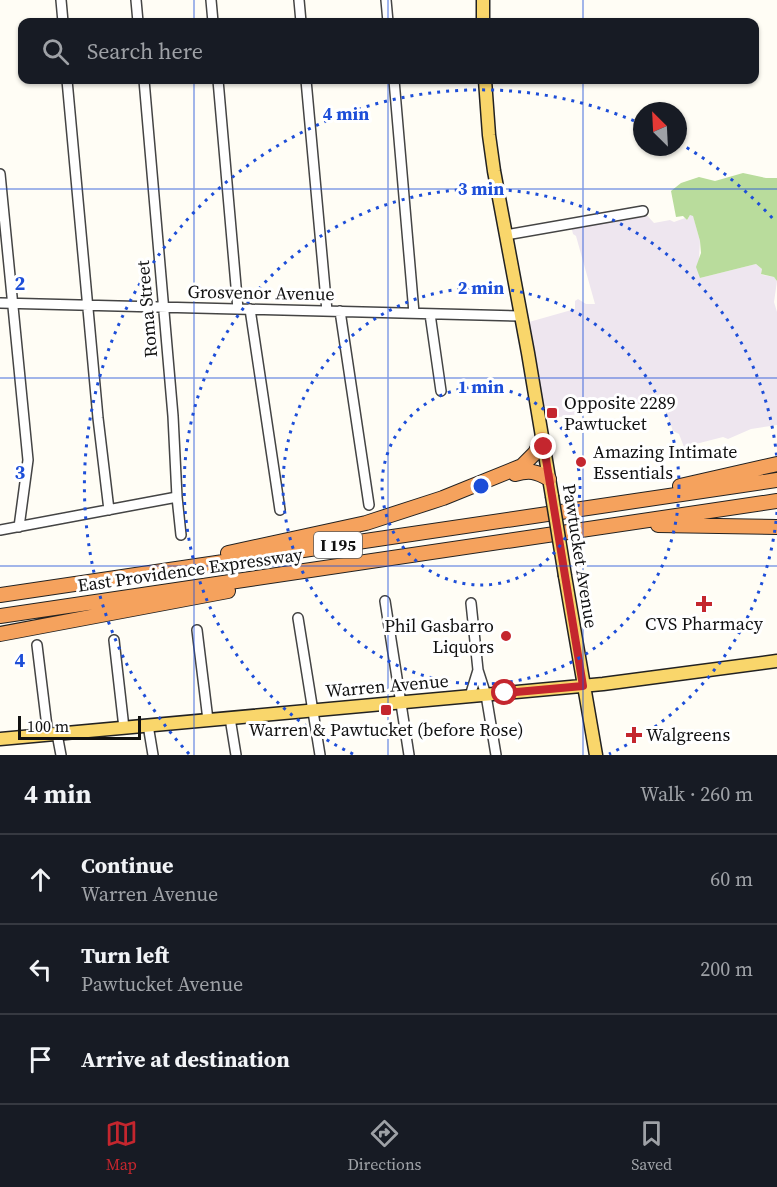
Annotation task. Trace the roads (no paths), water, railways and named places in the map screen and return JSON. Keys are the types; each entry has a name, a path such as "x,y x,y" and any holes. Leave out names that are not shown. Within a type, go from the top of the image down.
{"highway":[{"path":"105,580 366,523 435,501 525,463 535,453 542,439"},
{"path":"571,511 777,464"},
{"path":"485,481 529,470 549,479"},
{"name":"East Providence Expressway","path":"0,596 777,480"},
{"name":"East Providence Expressway","path":"0,616 777,501"},
{"path":"602,527 676,525 777,527"},
{"path":"0,634 406,556"}],"main road":[{"path":"483,0 483,18"},
{"name":"Pawtucket Avenue","path":"485,84 489,135 596,755"},
{"name":"Warren Avenue","path":"0,739 583,686 777,661"}],"street":[{"path":"61,0 63,18"},
{"path":"136,0 138,18"},
{"path":"211,0 213,18"},
{"path":"299,0 301,18"},
{"path":"386,0 388,18"},
{"path":"68,84 98,418 109,510"},
{"name":"Roma Street","path":"144,84 181,535"},
{"path":"218,84 238,309"},
{"path":"306,84 327,311"},
{"path":"394,84 414,313"},
{"path":"0,174 28,460 19,527"},
{"path":"506,236 644,211"},
{"name":"Grosvenor Avenue","path":"0,303 521,316"},
{"path":"250,309 280,510"},
{"path":"340,311 369,506"},
{"path":"430,314 441,391"},
{"path":"0,530 177,497"},
{"path":"385,601 409,755"},
{"path":"471,603 478,670 486,694 496,755"},
{"path":"298,618 320,755"},
{"path":"197,630 208,720"},
{"path":"114,640 124,728"},
{"path":"37,645 53,734 61,755"},
{"path":"470,696 478,670"},
{"path":"230,718 236,755"},
{"path":"148,725 153,755"}],"place":[{"name":"Opposite 2289 Pawtucket","path":"552,413"},
{"name":"Amazing Intimate Essentials","path":"581,462"},
{"name":"CVS Pharmacy","path":"704,604"},
{"name":"Phil Gasbarro Liquors","path":"506,636"},
{"name":"Warren & Pawtucket (before Rose)","path":"386,710"},
{"name":"Walgreens","path":"634,735"}]}
